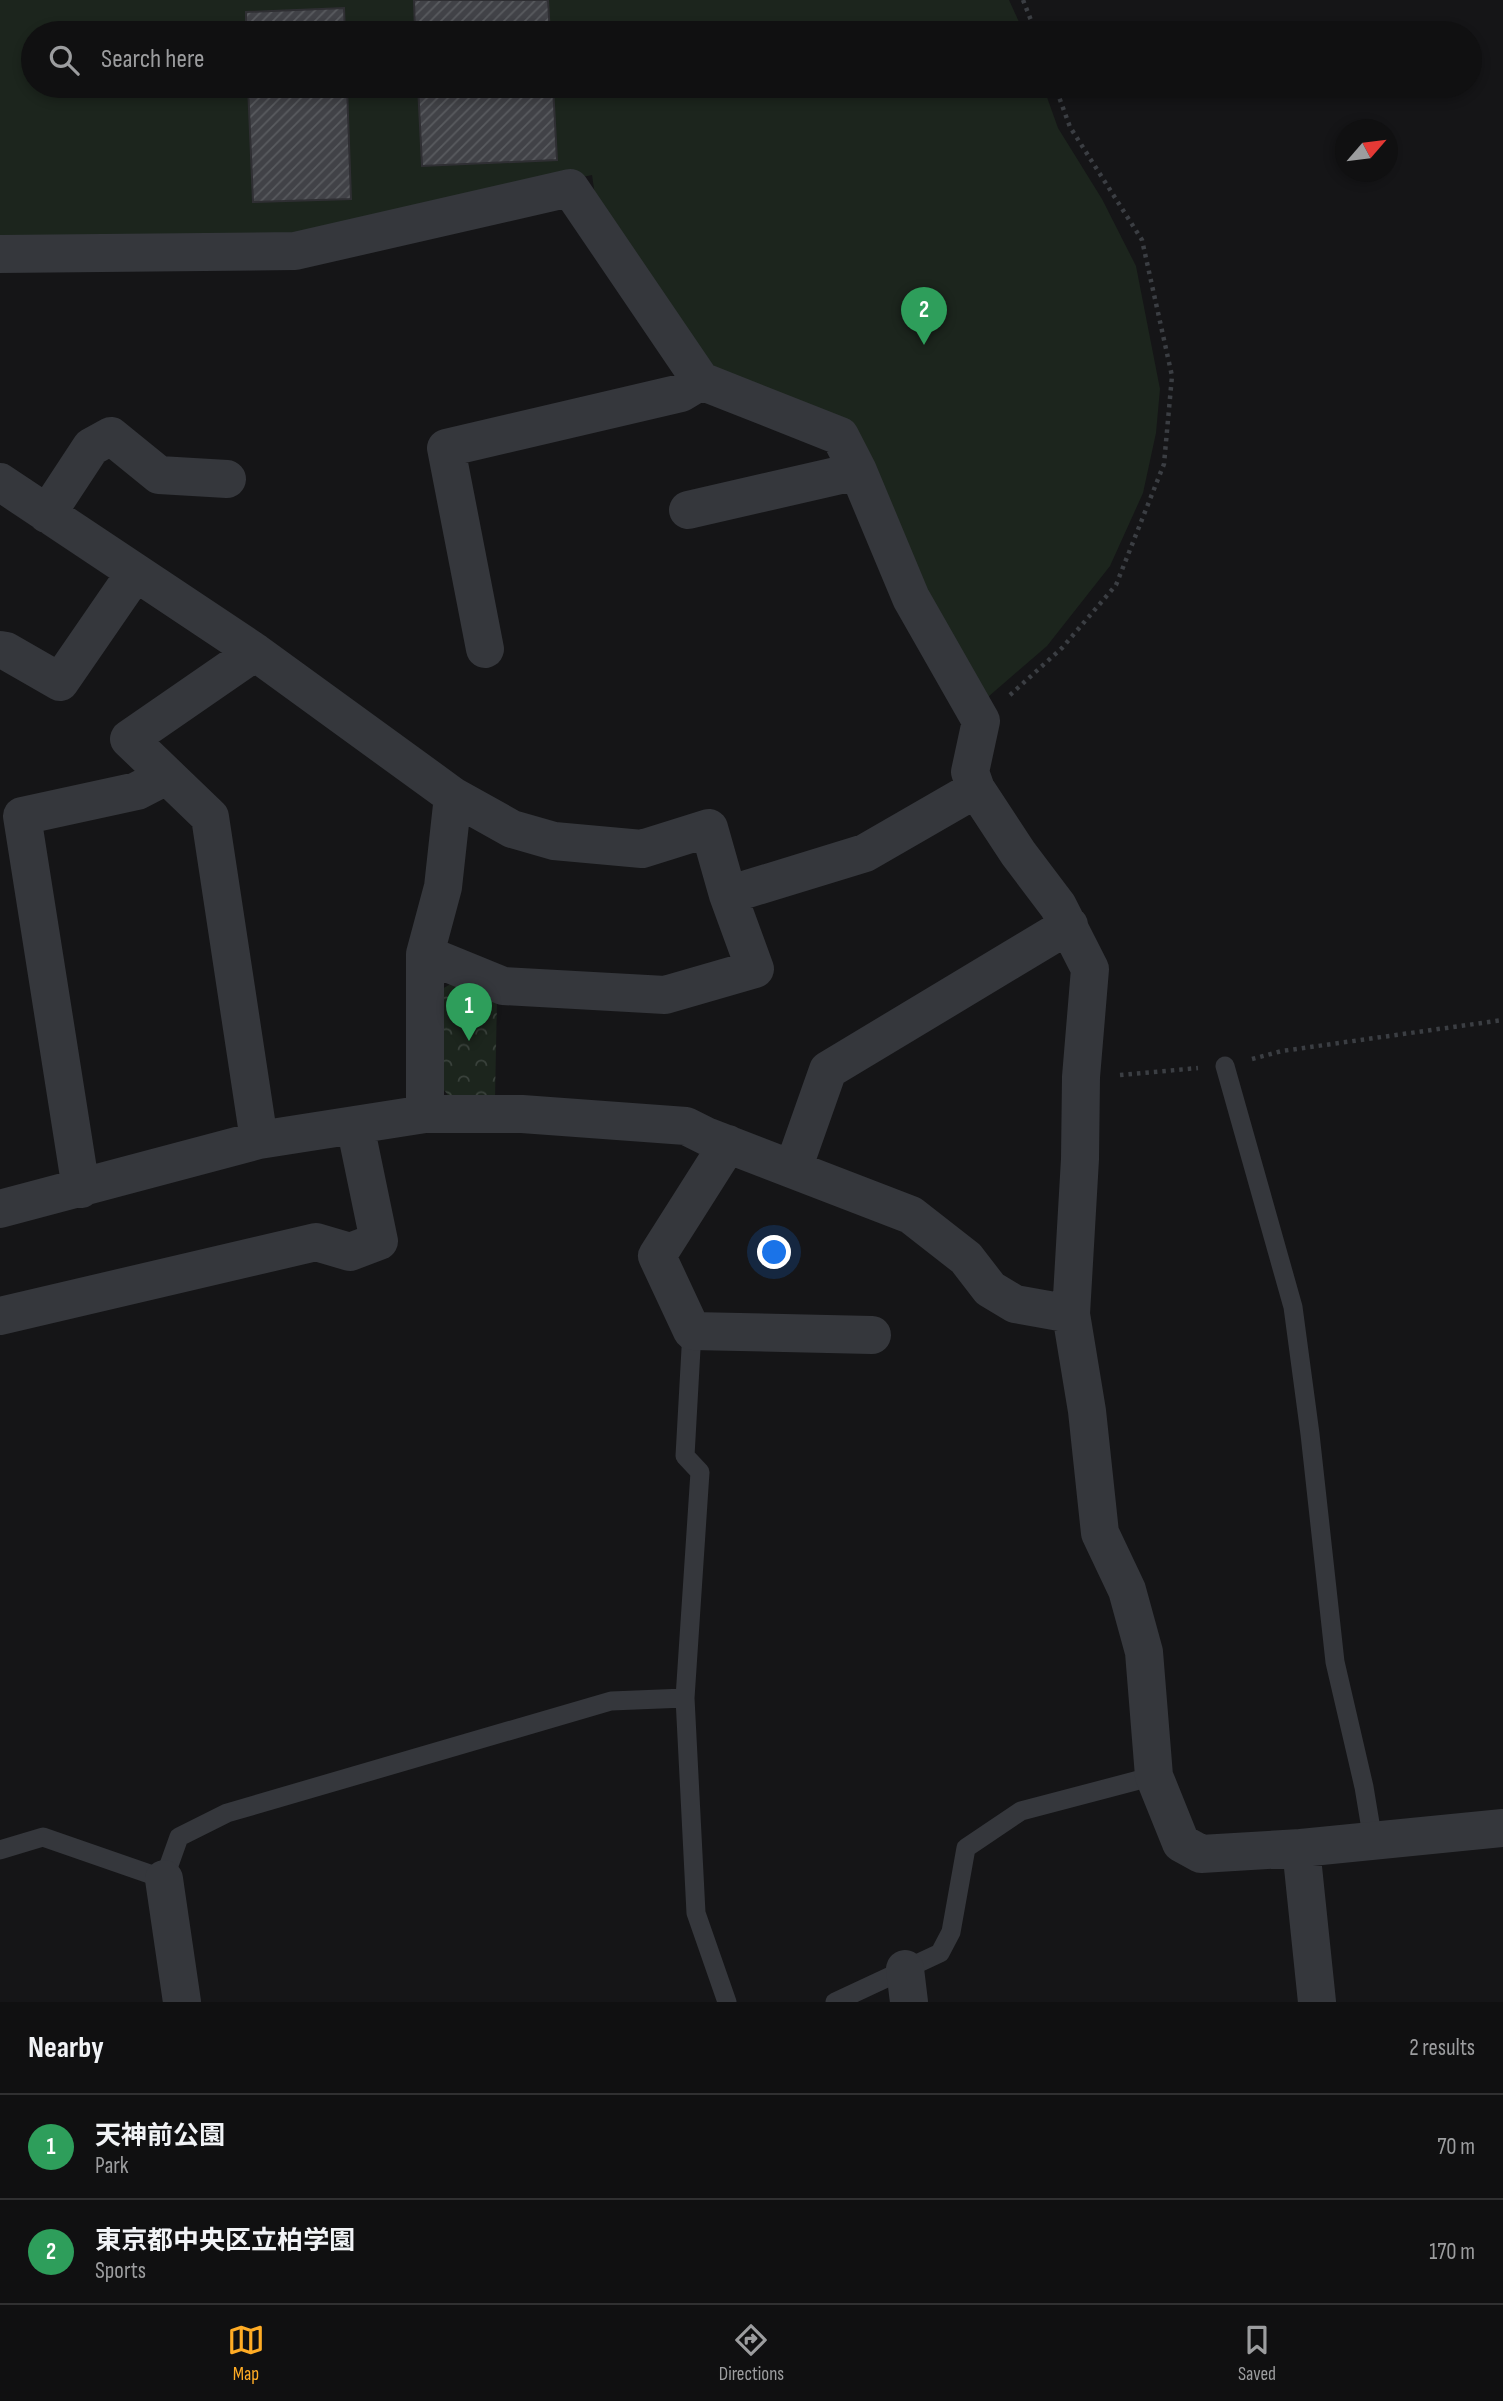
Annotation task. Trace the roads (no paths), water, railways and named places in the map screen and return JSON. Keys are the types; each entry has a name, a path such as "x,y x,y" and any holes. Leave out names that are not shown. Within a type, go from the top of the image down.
{"street":[{"path":"0,254 295,251 570,188 701,381 840,436 858,471 911,598 981,722 971,772 976,789 1018,853 1058,906 1090,969 1081,1077 1080,1159 1071,1314 1087,1411 1100,1533 1127,1590 1144,1653 1154,1776 1181,1843 1201,1854 1301,1848 1503,1828"},
{"path":"485,649 446,448 681,393 701,381"},
{"path":"47,514 91,447 111,436 159,475 226,479"},
{"path":"688,510 858,471"},
{"path":"0,482 255,652 453,796 512,829 554,841 642,849 709,828 728,895 755,969 665,995 503,986 425,954"},
{"path":"0,650 60,682 135,573"},
{"path":"255,652 129,739 210,817 259,1140"},
{"path":"81,1189 23,816 137,791 166,776"},
{"path":"728,895 865,853 976,789"},
{"path":"425,1114 425,954 443,887 453,796"},
{"path":"793,1169 828,1070 1069,925"},
{"path":"0,1209 259,1140 425,1114 522,1114 686,1126 911,1215 966,1258 990,1289 1015,1304 1071,1314"},
{"path":"0,1316 316,1242 350,1252 379,1241 355,1125"},
{"path":"728,1144 656,1256 692,1331 872,1335"},
{"path":"1301,1848 1317,2002"},
{"path":"164,1879 182,2002"}],"lane":[{"path":"1224,1066 1293,1307 1335,1662 1364,1787 1373,1841"},
{"path":"692,1331 685,1456 700,1472 685,1698 695,1913 727,2002"},
{"path":"0,1850 43,1837 164,1879 179,1837 226,1813 611,1701 685,1698"},
{"path":"835,2002 907,1985 940,1953 951,1932 966,1848 1021,1811 1154,1776"}],"place":[{"name":"東京都中央区立柏学園","path":"924,345"},
{"name":"天神前公園","path":"469,1041"}]}
